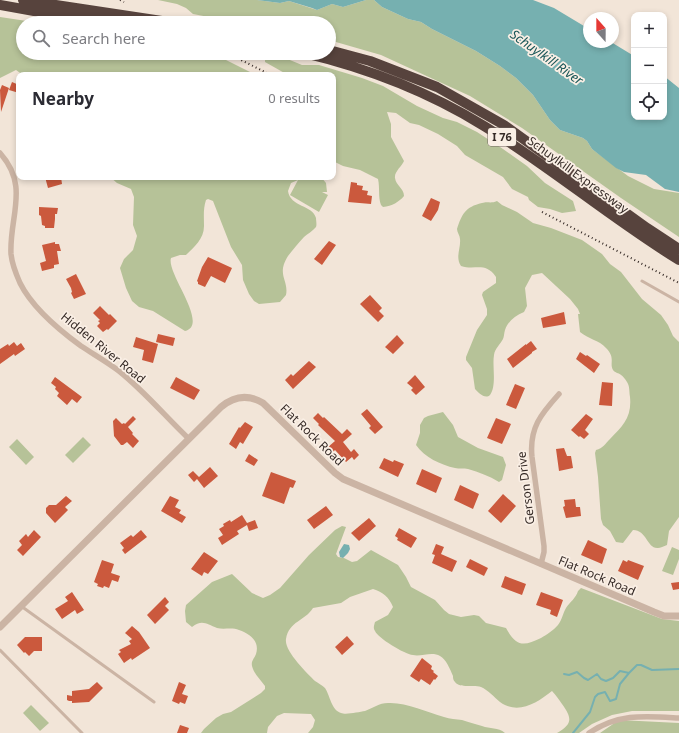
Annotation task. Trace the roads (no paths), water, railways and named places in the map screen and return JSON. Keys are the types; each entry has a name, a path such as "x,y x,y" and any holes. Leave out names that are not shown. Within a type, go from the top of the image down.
{"highway":[{"path":"23,0 129,16"},
{"path":"0,4 66,16"},
{"name":"Schuylkill Expressway","path":"336,52 370,61 438,87 504,125 647,228 679,249"},
{"name":"Schuylkill Expressway","path":"331,60 390,79 462,113 505,139 620,221 679,260"}],"street":[{"name":"Hidden River Road","path":"0,153 10,167 16,184 11,255 16,273 25,292 60,329 119,371 188,438"},
{"name":"Gerson Drive","path":"541,564 544,546 532,457 532,442 537,423 559,394"},
{"name":"Flat Rock Road","path":"0,627 188,438 230,400 244,396 254,399 267,407 343,479 654,612 664,616 679,616"},
{"path":"589,733 613,721 629,717 642,715 679,718"}],"lane":[{"path":"642,281 679,302"},
{"path":"21,606 154,702"},
{"path":"0,650 82,733"}],"water":[{"path":"257,0 366,0 343,7 332,4 317,10 289,1 280,3"},
{"name":"Schuylkill River","path":"374,0 533,0 554,8 583,25 583,48 619,47 631,54 631,120 667,120 667,78 679,88 679,192 665,189 646,175 624,172 616,168 592,149 583,138 560,130 550,120 533,95 516,78 500,66 476,51 421,22 408,19 382,7"},
{"path":"344,544 349,545 350,549 343,558 340,557 339,552"}],"waterway":[{"path":"573,733 590,712 595,697 598,694 605,692 610,701 616,699 620,684 637,665 641,665 652,670 679,669"},
{"path":"564,674 569,675 577,672 588,680 597,674 601,679 606,681 613,678 620,671 629,673"}],"railway":[{"path":"120,0 124,2"},
{"path":"241,60 265,72"},
{"path":"542,212 679,283"}]}
